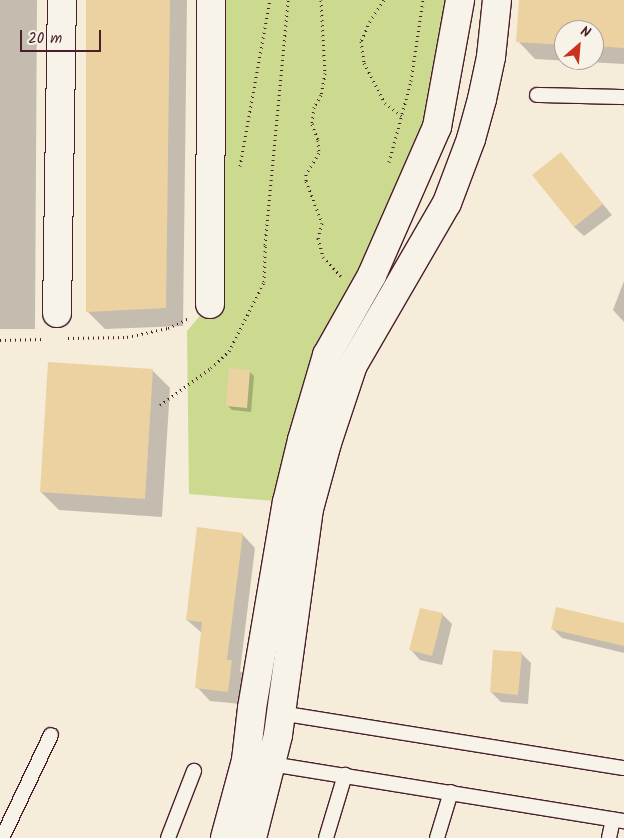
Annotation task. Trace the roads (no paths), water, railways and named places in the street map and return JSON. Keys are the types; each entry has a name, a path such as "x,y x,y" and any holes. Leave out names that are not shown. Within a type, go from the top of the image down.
{"street":[{"path":"55,330 62,0"},
{"path":"210,304 211,0"},
{"path":"225,838 246,760 252,708 287,502 302,440 327,355 372,275 394,229 437,127 460,0"},
{"path":"252,838 271,764 280,713 309,509 328,443 353,365 433,231 447,203 471,139 491,57 497,0"},
{"path":"394,229 433,231"}],"lane":[{"path":"537,95 624,97"},
{"path":"280,713 624,768"},
{"path":"2,838 51,735"},
{"path":"271,764 618,820 609,838"},
{"path":"168,838 194,771"},
{"path":"326,838 345,775"},
{"path":"437,838 451,792"}]}
